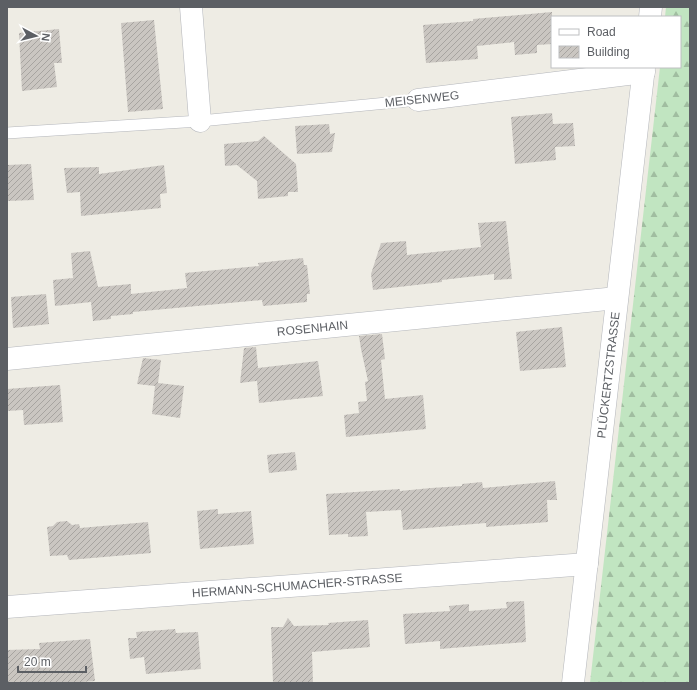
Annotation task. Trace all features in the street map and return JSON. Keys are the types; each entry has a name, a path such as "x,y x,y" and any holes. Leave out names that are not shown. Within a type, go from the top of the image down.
{"street":[{"path":"191,7 200,121"},
{"name":"MEISENWEG","path":"418,100 644,69"},
{"name":"PLÜCKERTZSTRASSE","path":"573,683 644,69"},
{"name":"ROSENHAIN","path":"7,359 617,298"},
{"name":"HERMANN-SCHUMACHER-STRASSE","path":"7,606 587,564"}],"lane":[{"name":"MEISENWEG","path":"7,133 200,121 418,100"}],"green space":[{"path":"666,7 690,7 690,683 590,683 660,68 681,68 681,16 665,16"}],"building":[{"path":"552,12 551,44 537,45 537,53 515,55 514,42 477,46 478,59 426,63 423,25 473,21 473,19"},
{"path":"154,20 163,109 128,112 121,23"},
{"path":"59,29 62,63 54,63 57,87 22,91 19,33"},
{"path":"552,113 553,124 573,123 575,146 555,147 556,160 515,164 511,117"},
{"path":"329,124 330,134 335,133 332,152 297,154 295,126"},
{"path":"264,136 296,164 298,192 288,192 288,196 258,199 257,181 237,165 225,166 224,144 258,141"},
{"path":"31,164 34,200 7,201 7,165"},
{"path":"164,165 167,193 160,194 161,208 81,216 80,192 67,193 64,168 99,167 99,174"},
{"path":"506,221 512,279 494,280 494,274 373,290 371,274 381,243 406,241 407,255 481,247 478,223"},
{"path":"90,251 98,287 131,284 131,294 187,288 185,273 259,266 258,263 303,258 304,265 307,265 310,294 307,294 307,302 263,306 262,300 133,312 133,314 111,316 111,319 93,321 91,302 55,306 53,280 73,278 71,253"},
{"path":"46,294 49,324 13,328 11,297"},
{"path":"562,327 566,367 520,371 516,332"},
{"path":"382,334 385,359 381,360 385,399 423,395 426,429 346,437 344,415 359,413 358,402 367,401 365,382 368,381 359,336"},
{"path":"256,347 258,368 318,361 323,396 259,403 257,381 240,383 244,348"},
{"path":"143,358 161,360 158,383 184,386 180,418 152,414 155,386 137,384"},
{"path":"60,385 63,422 24,425 23,410 7,411 7,389"},
{"path":"295,452 297,470 269,473 267,455"},
{"path":"555,481 557,500 547,500 548,522 486,527 486,523 403,530 401,510 366,512 368,536 348,537 348,534 329,535 326,494 400,489 400,491 462,486 462,484 482,482 483,488"},
{"path":"218,509 218,514 251,511 254,544 200,549 197,511"},
{"path":"67,521 72,525 79,524 80,528 148,522 151,553 69,560 67,555 50,556 47,527 53,526 57,522"},
{"path":"524,601 526,642 440,649 440,641 405,644 403,614 450,611 449,606 469,604 469,611 507,608 506,602"},
{"path":"288,618 294,626 329,625 328,623 368,620 370,647 312,652 313,683 273,683 271,627 283,627"},
{"path":"175,629 176,633 198,632 201,669 146,674 144,657 130,659 128,638 137,638 136,632"},
{"path":"90,639 95,681 70,683 7,683 7,650 40,649 39,643"}]}
